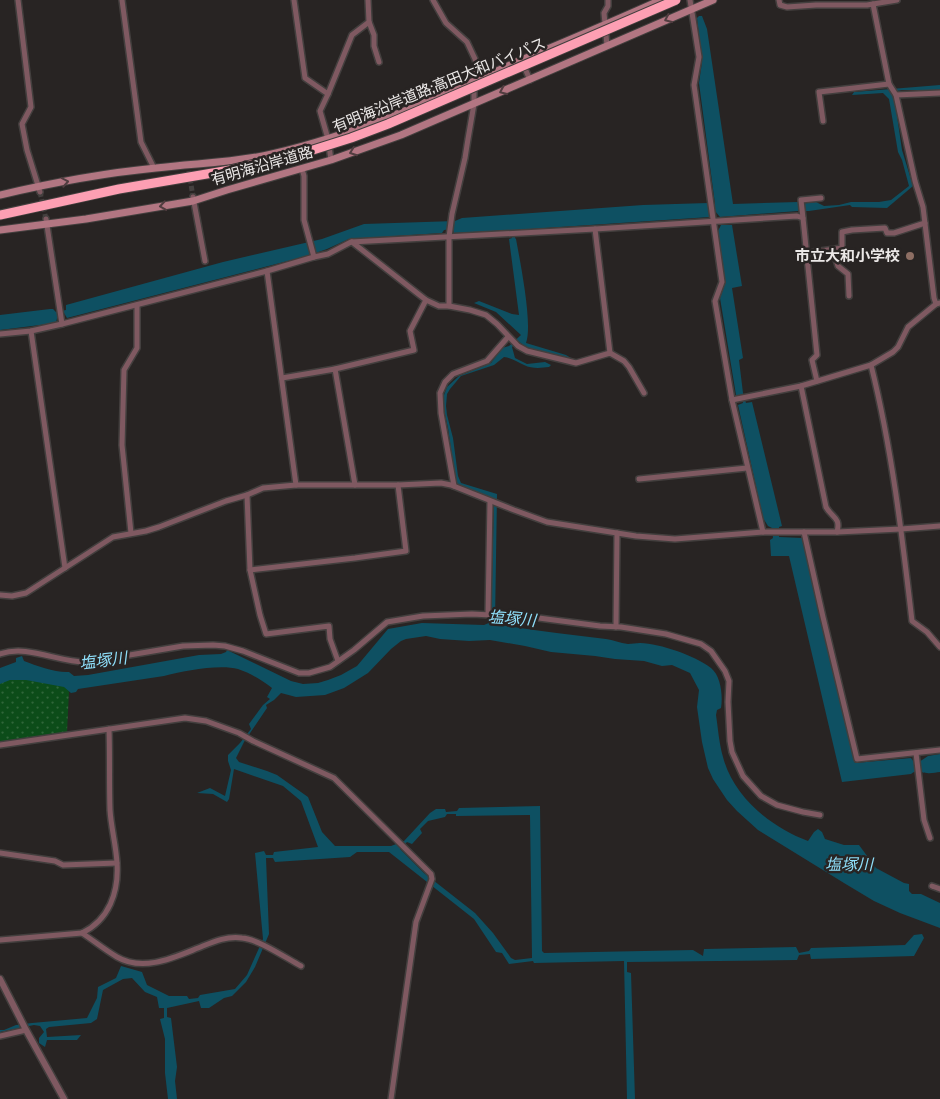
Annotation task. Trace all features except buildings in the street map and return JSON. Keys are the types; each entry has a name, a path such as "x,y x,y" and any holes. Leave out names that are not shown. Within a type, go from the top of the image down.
{"highway":[{"name":"有明海沿岸道路;高田大和バイパス","path":"0,215 119,189 230,170 313,150 351,138 431,107 676,0"}],"main road":[{"name":"有明海沿岸道路","path":"0,195 154,168 189,168 254,158 328,139 395,116 662,0"},
{"name":"有明海沿岸道路","path":"0,230 47,222 86,219 193,199 331,160 401,135 713,0"}],"street":[{"path":"18,0 31,107 22,124 27,150 40,189"},
{"path":"122,0 142,142 154,168"},
{"path":"294,0 305,78 328,94"},
{"path":"368,0 369,22 374,35 374,46 379,62"},
{"path":"433,0 446,23 467,42 477,68 474,82 474,104 449,237 449,306"},
{"path":"607,46 604,13 608,6 608,0"},
{"path":"690,0 699,57 694,85 722,282 714,301 748,468 766,532"},
{"path":"779,0 780,6 787,7 873,4 897,0"},
{"path":"735,400 801,386 871,365 893,352 898,347 908,327 936,302 923,207 915,182 896,95 888,84 873,4"},
{"path":"331,160 328,139 320,111 352,35 369,22"},
{"path":"521,61 530,80"},
{"path":"823,121 819,92 888,84"},
{"path":"896,95 940,93"},
{"path":"302,169 304,176 304,220 314,257"},
{"path":"817,381 812,360 818,355 801,200 821,198"},
{"path":"193,199 205,261"},
{"path":"0,334 31,331 137,305 328,254 351,242 797,216 802,218"},
{"path":"47,222 62,324"},
{"path":"806,253 842,248 842,232 885,228 887,233 894,233 925,223"},
{"path":"595,229 610,353"},
{"path":"351,242 426,300 439,306 470,310 486,315 518,346 527,351 576,363 610,353 629,367 644,393"},
{"path":"833,250 838,266 848,274 849,296"},
{"path":"267,270 296,485"},
{"path":"282,378 335,369 414,350 410,331 426,300"},
{"path":"132,533 122,454 122,417 124,370 137,348 137,305"},
{"path":"31,331 65,568"},
{"path":"454,486 441,413 440,393 453,374 487,361 508,337"},
{"path":"871,365 881,405 901,529 912,621 928,632 940,647"},
{"path":"335,369 355,485"},
{"path":"801,386 826,507 839,524 837,532"},
{"path":"639,479 748,468"},
{"path":"0,595 12,596 26,593 113,537 159,527 263,488 296,485 441,483 454,486 547,522 617,533 675,539 766,532 837,532 940,526"},
{"path":"250,570 406,551 398,485"},
{"path":"247,495 250,570 266,634 329,626 330,639 338,660"},
{"path":"488,614 490,501"},
{"path":"804,532 857,759 916,756 940,750"},
{"path":"616,627 617,533"},
{"path":"0,654 14,650 78,662 88,662 184,646 225,646 299,673 309,673 330,667 354,650 387,622 423,616 488,614 531,617 666,634 701,644 711,651 725,671 729,681 730,741 732,752 742,776 761,796 777,805 820,815"},
{"path":"0,745 185,718 206,721 240,733 334,778 429,871 432,879 416,922 391,1099"},
{"path":"0,940 82,933 94,927 109,909 115,889 117,864 110,812 109,730"},
{"path":"916,756 924,820 930,838"},
{"path":"0,853 55,861 63,865 117,864"},
{"path":"932,886 940,889"},
{"path":"82,933 117,958 134,963 163,962 220,939 241,937 264,946 301,966"},
{"path":"0,978 64,1099"},
{"path":"0,1036 26,1030"}],"green space":[{"path":"16,674 67,687 69,692 67,732 0,742 0,679"}],"water":[{"name":"塩塚川","path":"702,16 707,29 733,204 798,202 799,204 816,202 824,206 851,202 891,200 909,186 898,152 889,99 883,93 852,95 854,92 940,85 940,90 902,90 892,92 902,150 913,186 887,208 852,207 850,205 805,211 804,206 799,206 798,211 720,217 715,211 711,211 710,217 515,230 527,308 528,334 526,343 571,358 542,353 518,341 512,347 515,358 527,364 545,362 551,365 549,367 530,367 504,357 494,365 461,376 447,394 447,415 453,438 458,476 461,483 497,494 495,622 499,625 606,639 628,644 640,643 658,646 677,651 704,663 711,668 719,681 722,698 721,708 717,710 716,715 722,752 728,771 744,797 767,819 808,841 818,829 822,832 825,839 844,845 859,845 876,868 909,884 909,891 912,894 921,894 940,903 940,928 874,901 758,830 737,811 727,800 708,768 697,707 699,690 690,673 672,665 662,666 644,661 551,652 490,640 469,641 426,636 401,641 368,673 344,688 325,695 296,697 281,693 266,705 267,708 244,742 236,758 239,762 277,775 308,797 322,832 335,846 391,846 404,841 436,809 445,809 446,812 457,811 459,808 540,806 542,951 544,953 693,950 703,956 704,949 796,947 799,953 809,951 811,948 905,945 914,935 922,934 924,938 914,956 811,959 810,954 799,955 797,960 627,962 627,972 631,973 635,1099 627,1099 624,961 534,963 533,961 509,964 502,953 496,952 474,919 389,852 357,852 350,857 275,862 273,858 266,858 269,934 255,967 246,982 232,996 224,998 209,1008 201,1008 199,1001 167,1008 167,1017 171,1018 177,1067 175,1081 177,1099 168,1099 165,1073 165,1039 160,1019 164,1018 164,1008 159,1008 157,997 145,992 132,978 123,979 103,990 97,1019 91,1023 49,1027 46,1029 47,1037 81,1035 77,1040 47,1040 45,1047 39,1043 39,1038 44,1032 40,1026 34,1025 0,1032 0,1030 16,1025 87,1018 97,998 98,987 116,978 121,966 142,972 147,985 169,996 187,996 189,999 198,998 200,995 235,989 247,975 263,939 255,853 264,851 266,855 273,855 274,852 318,847 301,801 283,786 234,769 227,802 213,794 197,793 210,788 225,796 231,770 228,755 251,729 249,724 263,705 270,699 267,697 272,688 256,677 238,669 221,667 191,670 78,689 76,692 71,693 64,687 26,680 10,680 0,684 0,668 16,662 16,658 22,656 24,661 46,669 69,672 74,676 88,675 199,655 221,654 227,650 291,681 303,684 318,683 341,675 357,666 388,629 422,623 484,625 491,622 494,499 457,484 444,410 444,395 447,387 459,376 491,363 502,348 509,346 521,335 496,312 474,303 479,301 519,315 509,239 512,238 511,230 454,233 453,229 444,230 442,233 349,239 307,256 67,318 64,313 58,314 56,323 0,330 0,315 50,309 56,312 66,310 66,305 223,262 322,239 364,224 455,221 462,218 643,205 715,204 699,83 702,62 697,18","holes":["447,814 456,814 456,816 530,815 532,958 515,960 511,958 493,933 475,913 424,873 400,849 407,842 412,844 422,833 420,829 428,821 445,817"]},
{"path":"721,225 732,225 742,286 732,288 743,358 739,360 743,393 746,403 752,402 782,526 779,527 779,537 802,538 855,763 911,758 914,762 919,762 928,756 940,754 940,772 924,773 917,771 911,774 842,782 789,556 771,556 770,540 773,538 772,528 768,526 763,518 738,405 743,403 741,395 736,395 720,298 724,286 718,231"}],"tunnel":[{"path":"189,171 193,197"},
{"path":"40,192 46,219"}],"place":[{"name":"市立大和小学校","path":"910,256"}]}
